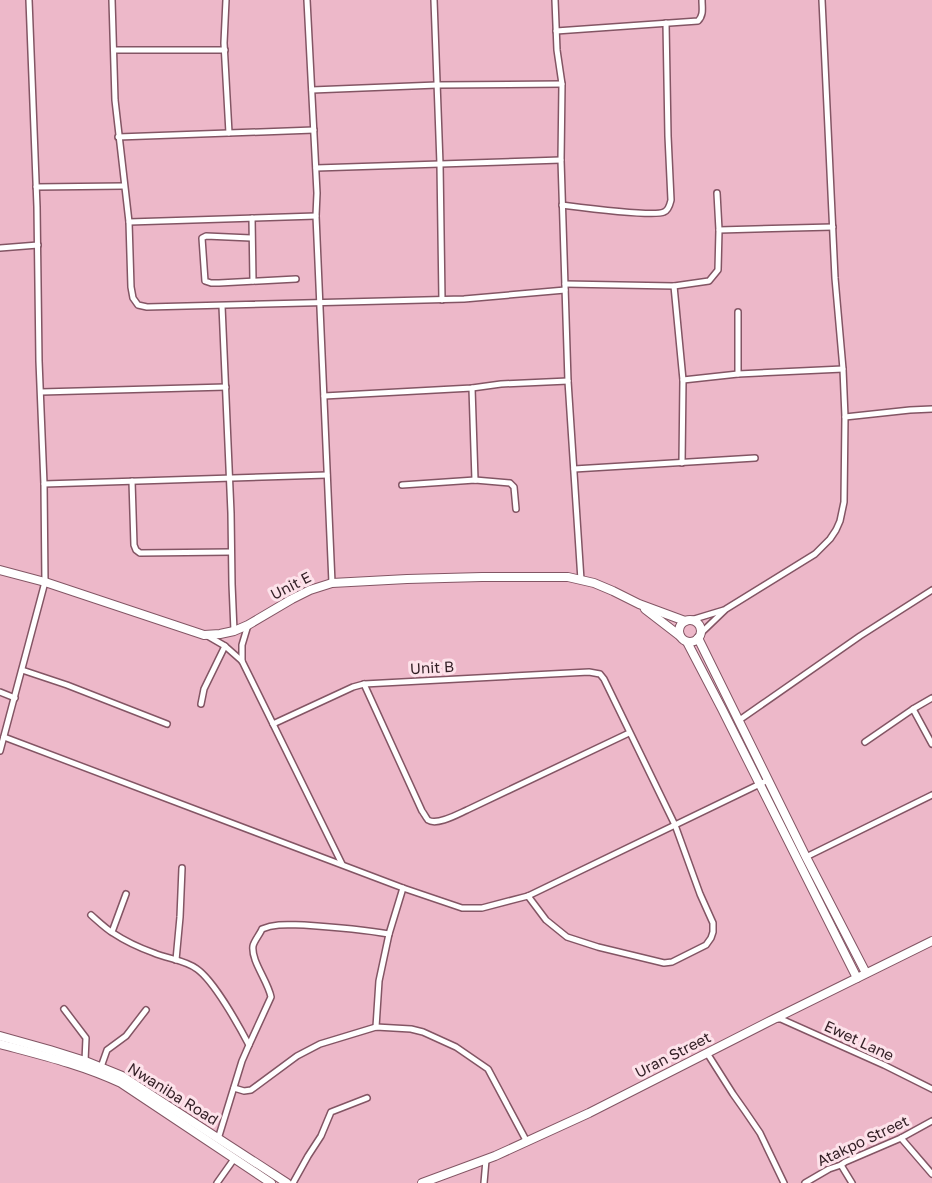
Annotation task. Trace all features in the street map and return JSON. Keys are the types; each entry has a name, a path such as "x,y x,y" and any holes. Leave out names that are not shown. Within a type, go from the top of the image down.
{"street":[{"path":"0,751 45,582 38,245 29,0"},
{"path":"112,0 118,137 129,222 131,287 133,298 138,305 147,307 222,306 464,300 565,287 674,286 709,281 718,270 717,193"},
{"path":"226,0 228,133"},
{"path":"308,0 332,583"},
{"path":"434,0 442,300"},
{"path":"555,0 557,50 562,84 561,160 568,381 581,580"},
{"path":"556,31 698,21 702,18 703,13 702,0"},
{"path":"639,604 683,639 693,642 726,609 815,554 830,539 840,521 844,502 845,417 835,278 822,0"},
{"path":"562,205 648,213 663,213 669,208 671,200 666,23"},
{"path":"114,50 225,50"},
{"path":"312,90 437,85 562,84"},
{"path":"118,137 314,130"},
{"path":"316,168 561,160"},
{"path":"36,187 124,186"},
{"path":"129,222 316,216"},
{"path":"252,218 253,281"},
{"path":"719,230 833,227"},
{"path":"251,238 206,236 202,238 205,281 211,283 296,279"},
{"path":"0,248 38,245"},
{"path":"674,286 683,380 682,463"},
{"path":"222,306 234,631"},
{"path":"738,312 738,374"},
{"path":"683,380 738,374 843,369"},
{"path":"324,396 568,381"},
{"path":"41,392 226,387"},
{"path":"472,388 475,480"},
{"path":"845,417 932,410"},
{"path":"574,469 755,458"},
{"path":"44,484 327,475"},
{"path":"402,484 475,480 510,483 514,487 516,509"},
{"path":"132,481 134,545 140,553 231,552"},
{"name":"Unit E","path":"0,570 45,582 204,635 234,631 301,595 332,583 557,576 594,583 639,604"},
{"path":"738,721 860,636 932,590"},
{"path":"639,604 700,626 699,636 764,782 857,978"},
{"path":"726,609 688,621 679,628 679,632 806,857 866,973"},
{"path":"242,661 242,645 248,625"},
{"path":"204,635 225,646 242,661 342,864"},
{"path":"201,704 204,689 225,646"},
{"path":"22,670 167,724"},
{"name":"Unit B","path":"273,724 364,684 590,672 600,674 604,679 629,733"},
{"path":"364,684 422,811 428,819 433,821 440,822 467,810 629,733 675,825 713,923 713,932 706,945 672,962 664,963 567,937 546,920 528,897"},
{"path":"0,692 15,698"},
{"path":"865,742 932,698"},
{"path":"914,709 932,744"},
{"path":"4,737 403,888 462,908 482,908 528,897 764,782"},
{"path":"806,857 932,795"},
{"path":"176,960 182,868"},
{"path":"376,1027 379,981 389,934 403,888"},
{"path":"112,932 126,894"},
{"path":"91,915 112,932 156,954 197,968 206,977 249,1045"},
{"path":"218,1138 242,1061 272,997 255,958 253,945 262,929 277,924 349,927 389,934"},
{"name":"Uran Street","path":"422,1183 486,1160 589,1113 932,940"},
{"path":"64,1009 86,1038 85,1061"},
{"path":"101,1067 107,1050 126,1036 146,1010"},
{"name":"Ewet Lane","path":"774,1018 781,1019 884,1065 932,1089"},
{"path":"234,1088 244,1091 251,1090 297,1056 320,1044 376,1027 411,1029 456,1047 488,1069 527,1142"},
{"name":"Nwaniba Road","path":"0,1036 85,1061 130,1081 287,1183"},
{"path":"0,1044 68,1063 121,1083 271,1183"},
{"path":"707,1053 760,1133 784,1183"},
{"path":"293,1183 321,1136 331,1112 367,1098"},
{"name":"Atakpo Street","path":"805,1183 829,1168 841,1165 901,1138 932,1121"},
{"path":"901,1138 932,1174"},
{"path":"217,1183 234,1159"},
{"path":"484,1183 486,1160"},
{"path":"841,1165 852,1183"}]}
